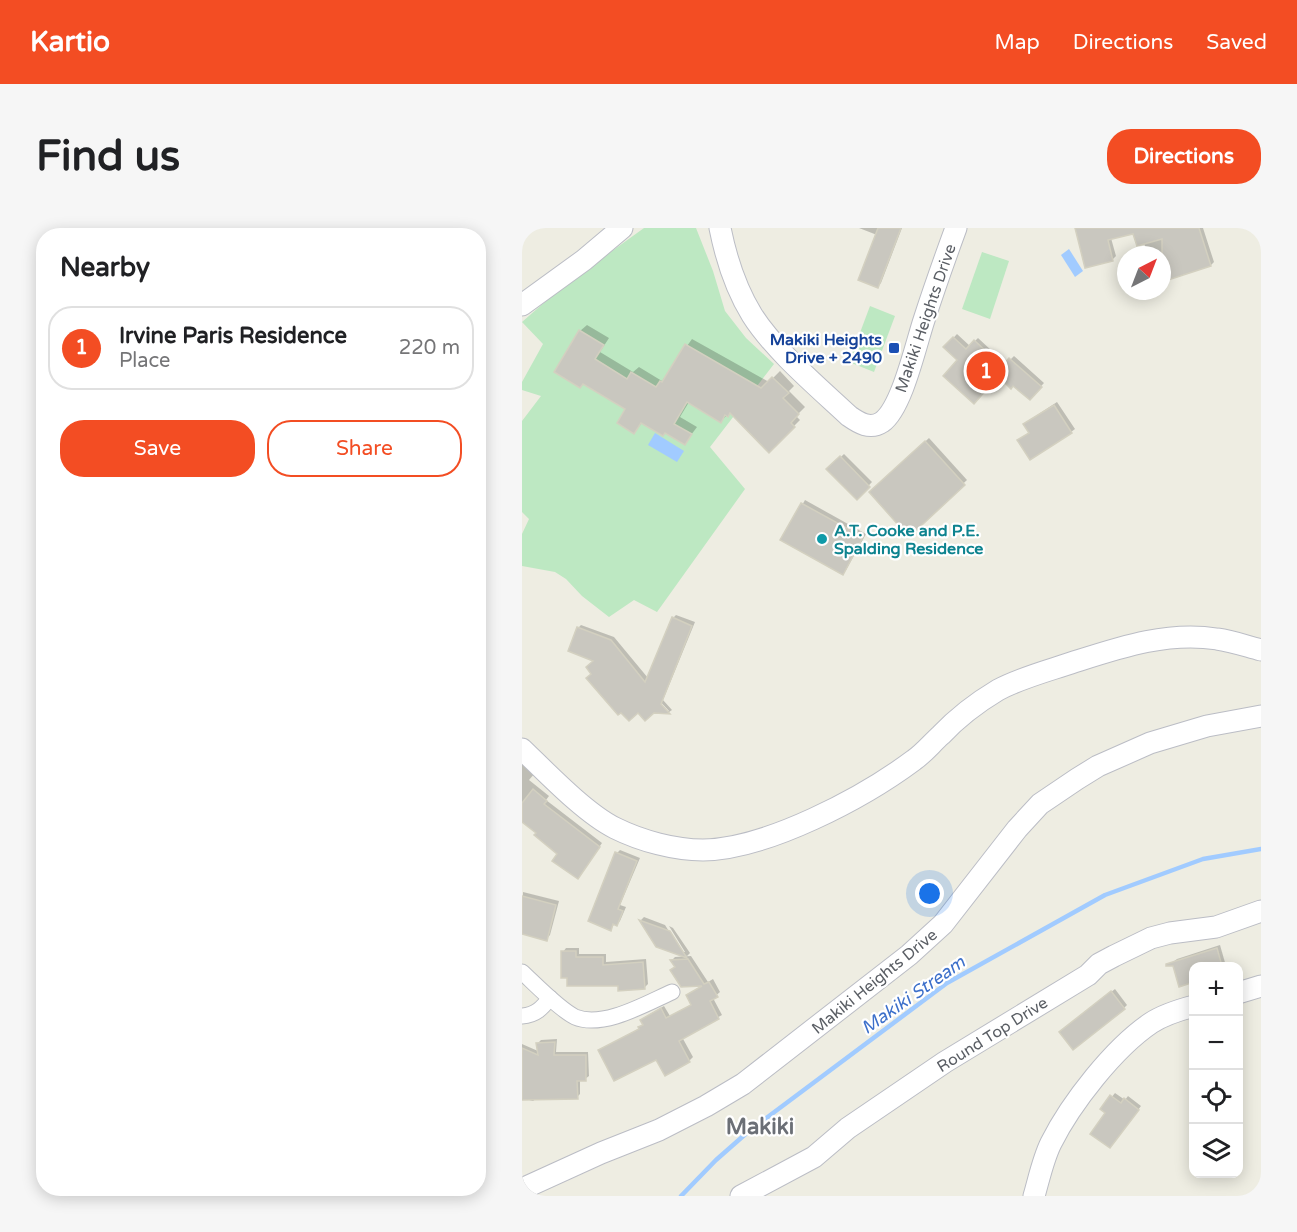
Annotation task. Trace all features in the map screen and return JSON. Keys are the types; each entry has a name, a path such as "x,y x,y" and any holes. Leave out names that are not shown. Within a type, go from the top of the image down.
{"street":[{"path":"522,305 584,260 622,228"},
{"name":"Makiki Heights Drive","path":"720,228 732,272 753,317 780,348 849,416 861,425 873,426 882,422 888,415 904,384 956,228"},
{"path":"522,749 591,812 614,828 650,842 702,850 721,848 774,834 841,804 915,759 942,734 1000,689 1024,680 1129,644 1162,638 1215,639 1261,650"},
{"name":"Makiki Heights Drive","path":"522,1190 601,1153 659,1130 744,1084 909,955 944,924 1017,829 1040,804 1077,779 1098,766 1150,743 1207,726 1261,716"},
{"name":"Round Top Drive","path":"741,1196 814,1157 848,1128 945,1062 1088,975 1099,964 1133,945 1170,933 1216,927 1261,911"},
{"path":"522,972 550,998 576,1017 590,1020 613,1017 637,1009 672,992"},
{"path":"1243,992 1261,986"},
{"path":"522,1016 531,1016 542,1009 550,998"},
{"path":"1034,1196 1051,1144 1077,1101 1112,1058 1133,1037 1153,1022 1189,1008"}],"green space":[{"path":"644,228 696,228 713,271 725,311 746,338 774,364 710,447 745,489 657,612 634,600 609,617 555,572 522,566 522,534 529,519 522,512 522,421 541,396 522,390 522,382 543,344 522,322 562,287"},
{"path":"982,252 1009,261 990,319 962,309"},
{"path":"870,306 895,316 874,372 849,362"}],"water":[{"path":"1069,249 1083,271 1075,277 1061,255"},
{"path":"655,433 684,451 677,462 648,445"}],"building":[{"path":"878,228 901,228 878,288 858,280"},
{"path":"1075,228 1199,228 1211,266 1171,279 1171,246 1162,246 1162,239 1137,246 1133,234 1108,240 1113,261 1085,268"},
{"path":"579,330 604,345 595,359 627,379 631,372 656,387 660,381 662,382 685,344 761,388 772,377 789,393 783,398 799,414 791,423 795,427 769,453 730,413 728,417 725,415 721,423 687,402 674,424 692,434 685,445 641,423 634,434 617,423 625,409 583,384 580,388 554,372"},
{"path":"953,337 966,349 974,340 1002,366 1009,358 1042,387 1030,400 1013,386 1011,389 1004,382 1000,386 994,381 974,404 943,376 957,360 943,347"},
{"path":"1054,405 1072,433 1030,460 1017,440 1029,433 1023,424"},
{"path":"925,441 965,485 909,537 869,492"},
{"path":"840,456 870,487 857,500 826,469"},
{"name":"A.T. Cooke and P.E. Spalding Residence","path":"801,503 863,537 843,575 780,540"},
{"path":"672,617 692,626 661,704 670,714 654,713 645,721 638,713 629,721 621,713 618,715 586,678 591,674 586,667 593,661 568,651 577,627 611,640 645,682"},
{"path":"533,789 547,801 544,804 600,847 578,879 552,861 557,854 522,822 522,803"},
{"path":"615,852 637,861 618,909 623,911 617,926 613,924 611,931 588,921"},
{"path":"522,896 556,905 547,941 522,934"},
{"path":"639,920 670,931 687,958 656,947"},
{"path":"1217,948 1221,962 1189,962 1189,984 1179,987 1173,966 1166,966 1166,964"},
{"path":"561,951 576,951 576,957 603,957 603,965 643,962 645,989 618,991 618,986 567,986 567,978 561,978"},
{"path":"688,959 704,984 709,982 718,997 710,1001 719,1019 679,1041 690,1062 665,1076 656,1060 614,1081 598,1050 639,1029 638,1027 643,1025 640,1020 661,1008 666,1018 691,1005 686,995 702,986 681,987 670,970 675,967 670,960"},
{"path":"1111,991 1125,1009 1073,1050 1059,1032"},
{"path":"555,1042 554,1055 586,1055 586,1081 577,1081 578,1099 522,1100 522,1048 538,1055 536,1043"},
{"path":"1110,1095 1121,1103 1124,1098 1139,1110 1110,1148 1090,1134 1105,1113 1100,1109"}],"waterway":[{"name":"Makiki Stream","path":"681,1196 716,1160 749,1131 947,983 1105,895 1203,859 1261,849"}],"place":[{"name":"Makiki Heights Drive + 2490","path":"894,348"},
{"name":"Irvine Paris Residence","path":"986,371"},
{"name":"A.T. Cooke and P.E. Spalding Residence","path":"822,539"}],"district":[{"name":"Makiki","path":"760,1126"}]}
